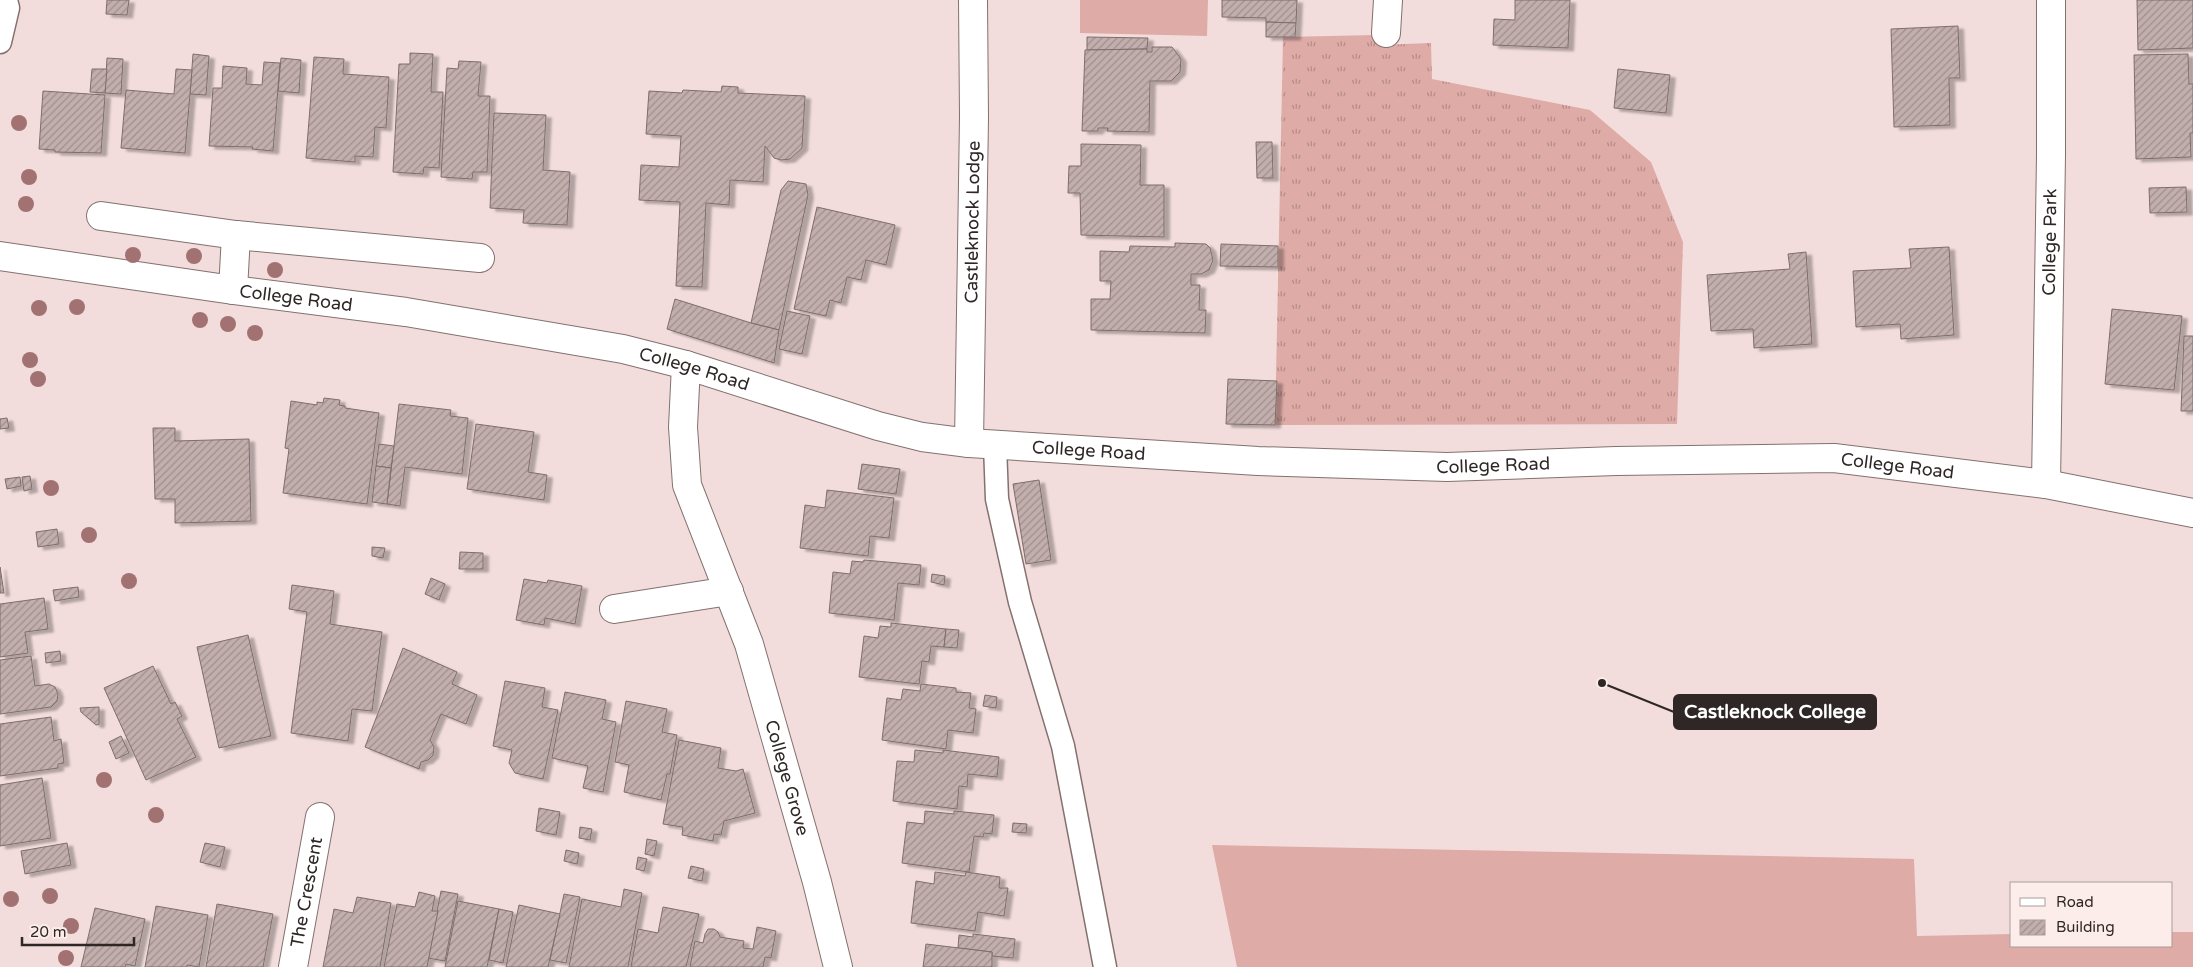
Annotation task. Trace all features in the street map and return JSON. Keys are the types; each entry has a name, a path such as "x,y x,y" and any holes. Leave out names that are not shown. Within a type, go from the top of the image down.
{"street":[{"name":"Castleknock Lodge","path":"973,0 982,444"},
{"path":"1386,33 1388,0"},
{"name":"College Park","path":"2046,484 2051,155 2051,0"},
{"path":"101,216 236,235 480,258"},
{"path":"233,290 236,235"},
{"name":"College Road","path":"0,256 233,290 406,312 623,349 686,365 878,426 922,437 982,444 1258,461 1447,468 1616,460 1834,458 2046,484 2193,513"},
{"name":"College Grove","path":"686,365 683,427 687,485 749,644 817,882 838,967"},
{"path":"614,609 728,591"},
{"name":"The Crescent","path":"293,967 320,817"}],"lane":[{"path":"0,42 8,8 6,0"},
{"path":"982,444 997,499 1020,602 1063,746 1105,967"}],"green space":[{"path":"1080,0 1208,0 1207,36 1080,33"},
{"path":"1375,35 1379,45 1431,43 1432,79 1590,110 1651,162 1683,242 1677,424 1275,425 1283,37"},
{"path":"1212,845 1914,859 1917,936 2010,934 2010,947 2173,947 2173,932 2193,932 2193,967 1237,967"}],"building":[{"path":"107,0 129,0 127,15 106,14"},
{"path":"1222,0 1297,0 1296,23 1266,22 1266,18 1222,17"},
{"path":"1515,0 1570,0 1568,48 1493,45 1494,19 1515,20"},
{"path":"2137,0 2193,0 2193,48 2138,50"},
{"path":"1266,22 1296,23 1295,37 1266,37"},
{"path":"1958,26 1960,78 1949,78 1950,125 1894,127 1891,29"},
{"path":"1087,37 1148,38 1147,49 1087,50"},
{"path":"1152,47 1172,47 1181,59 1180,72 1171,81 1150,81 1149,132 1107,131 1108,128 1098,128 1098,131 1082,131 1085,50 1147,49 1147,52 1152,52"},
{"path":"410,53 433,54 431,92 443,92 439,168 424,167 423,174 393,172 399,64 410,64"},
{"path":"193,54 209,56 206,95 190,94"},
{"path":"2188,54 2189,84 2193,84 2193,133 2190,133 2191,157 2136,159 2134,55"},
{"path":"314,57 344,59 343,74 389,77 386,128 375,127 373,157 355,156 355,162 306,158"},
{"path":"107,58 123,59 121,94 105,93"},
{"path":"281,58 301,60 299,93 278,91"},
{"path":"459,61 481,62 478,96 490,96 487,172 473,172 472,179 441,177 447,68 458,69"},
{"path":"264,62 280,63 273,151 252,149 253,147 209,146 213,88 222,88 223,66 247,68 246,84 262,85"},
{"path":"92,69 107,69 105,93 90,92"},
{"path":"176,69 192,70 185,153 121,148 126,90 174,94"},
{"path":"1618,69 1670,75 1666,113 1614,108"},
{"path":"722,86 738,87 738,93 805,96 802,148 790,159 781,160 774,158 765,146 763,182 730,180 729,205 706,203 702,287 676,286 680,202 639,200 641,165 679,167 681,136 646,134 649,91 682,93 683,90 721,92"},
{"path":"43,91 105,95 101,153 55,152 55,150 39,149"},
{"path":"494,113 546,115 543,170 570,172 567,225 523,223 524,210 490,208"},
{"path":"1256,142 1272,142 1273,178 1257,178"},
{"path":"1081,144 1141,145 1140,185 1164,185 1164,237 1081,235 1080,193 1068,193 1069,166 1081,166"},
{"path":"788,181 806,184 808,195 779,330 751,323 781,190"},
{"path":"2186,187 2187,212 2150,213 2149,188"},
{"path":"817,207 895,225 886,265 866,260 861,280 847,277 841,303 830,300 826,316 794,309"},
{"path":"1175,243 1206,244 1210,248 1213,260 1209,270 1201,274 1191,274 1191,285 1200,285 1199,310 1206,310 1205,333 1091,330 1091,299 1110,299 1111,281 1100,281 1100,251 1129,252 1130,246 1175,247"},
{"path":"1221,244 1278,246 1278,267 1220,266"},
{"path":"1949,247 1954,335 1901,339 1900,324 1856,327 1853,271 1911,268 1909,249"},
{"path":"1806,252 1812,344 1754,348 1753,329 1711,331 1707,275 1790,269 1788,254"},
{"path":"675,299 779,330 774,363 667,329"},
{"path":"2112,309 2182,316 2174,390 2105,384"},
{"path":"787,311 810,316 802,354 779,349"},
{"path":"2184,336 2193,336 2193,411 2181,411"},
{"path":"1228,379 1277,381 1275,425 1226,424"},
{"path":"324,398 340,400 339,405 345,406 345,408 379,413 367,504 283,493 289,449 285,448 291,401 317,405 317,402 323,403"},
{"path":"399,404 451,410 450,416 468,418 462,474 405,467 400,506 387,504"},
{"path":"7,418 9,428 0,429 0,419"},
{"path":"476,424 534,432 528,472 547,475 544,500 467,489"},
{"path":"153,428 175,428 175,441 249,439 251,521 175,523 175,499 155,499"},
{"path":"379,444 394,446 391,468 376,466"},
{"path":"862,464 900,469 896,494 858,489"},
{"path":"376,466 391,468 387,504 372,502"},
{"path":"30,476 32,489 24,491 22,477"},
{"path":"20,477 21,486 7,489 5,479"},
{"path":"1039,480 1051,560 1026,564 1013,484"},
{"path":"827,490 894,498 889,538 870,536 868,556 800,548 805,505 825,508"},
{"path":"57,529 59,544 38,547 36,532"},
{"path":"372,547 385,548 383,558 372,556"},
{"path":"460,552 483,553 483,569 459,569"},
{"path":"864,560 921,565 919,585 898,583 894,620 829,613 833,572 850,574 852,561 863,562"},
{"path":"0,567 4,593 0,593"},
{"path":"932,574 945,576 944,585 931,582"},
{"path":"431,578 445,584 439,600 425,594"},
{"path":"524,579 547,583 548,580 582,586 575,624 545,618 544,625 516,620"},
{"path":"292,585 334,591 330,624 382,632 372,711 352,709 348,741 291,733 307,612 289,609"},
{"path":"78,587 79,597 55,601 53,590"},
{"path":"44,598 48,629 25,632 28,653 0,657 0,604"},
{"path":"891,623 946,629 944,647 931,646 929,662 922,661 919,684 859,677 864,636 878,638 880,626 891,627"},
{"path":"946,629 959,630 957,648 944,647"},
{"path":"248,635 271,736 219,748 197,647"},
{"path":"403,648 457,672 452,684 477,695 466,724 441,714 430,740 434,747 433,755 428,760 421,762 419,769 365,747"},
{"path":"60,651 61,661 46,663 45,653"},
{"path":"31,656 35,686 49,684 55,687 58,694 57,701 51,707 0,714 0,660"},
{"path":"153,666 171,704 175,702 182,716 177,719 196,757 146,780 104,688"},
{"path":"505,681 545,688 542,707 558,710 543,779 515,773 509,763 512,750 493,746"},
{"path":"921,684 956,688 956,692 971,693 969,708 976,709 973,733 948,730 946,749 882,740 887,698 901,700 903,689 920,691"},
{"path":"565,692 606,700 602,719 616,722 603,792 583,788 588,766 552,758"},
{"path":"985,695 997,697 996,708 983,706"},
{"path":"626,701 667,709 662,732 677,735 670,774 667,774 661,800 624,792 629,765 615,762"},
{"path":"99,707 99,724 96,725 81,712 80,708"},
{"path":"51,717 54,741 61,739 64,763 58,764 58,768 0,776 0,724"},
{"path":"121,736 129,753 116,759 109,742"},
{"path":"679,740 721,748 718,768 736,771 743,769 755,813 724,821 721,835 714,834 713,841 682,835 683,827 663,824"},
{"path":"915,750 943,753 943,750 999,757 997,777 968,774 967,787 959,786 957,809 893,801 897,761 914,762"},
{"path":"42,778 51,838 0,846 0,785"},
{"path":"539,808 560,812 556,835 536,831"},
{"path":"925,811 954,814 954,811 994,815 992,834 984,833 983,837 974,836 969,872 902,863 907,822 924,824"},
{"path":"1013,823 1027,824 1026,833 1012,832"},
{"path":"580,827 592,829 590,840 579,838"},
{"path":"647,839 657,841 654,856 645,854"},
{"path":"67,843 71,865 25,874 21,851"},
{"path":"205,843 225,847 220,867 200,862"},
{"path":"566,850 579,853 577,864 564,861"},
{"path":"638,857 647,859 644,871 636,869"},
{"path":"691,866 704,869 702,881 688,878"},
{"path":"935,872 965,876 966,872 1000,877 999,888 1008,888 1004,916 978,912 975,931 911,923 916,881 934,884"},
{"path":"624,889 642,893 628,967 569,967 582,899 621,907"},
{"path":"441,891 458,894 445,961 428,958"},
{"path":"419,892 435,896 432,911 438,911 427,967 384,967 397,904 415,907"},
{"path":"564,894 580,897 566,963 550,960"},
{"path":"357,897 391,903 380,967 323,967 334,909 353,913"},
{"path":"458,901 499,909 487,967 445,967"},
{"path":"217,904 273,914 263,967 206,967"},
{"path":"519,905 560,914 548,967 506,967"},
{"path":"156,906 208,915 199,967 187,965 187,967 145,967"},
{"path":"663,907 699,914 686,967 631,967 638,929 658,933"},
{"path":"95,908 145,919 135,966 126,964 125,967 81,967"},
{"path":"499,909 513,912 503,963 489,960"},
{"path":"757,927 776,931 771,958 765,957 763,967 690,967 695,941 703,943 708,929 714,929 720,937 744,941 743,948 753,949"},
{"path":"973,934 1015,939 1013,958 992,956 992,952 958,948 959,935 973,937"},
{"path":"926,944 992,952 992,967 923,967"}],"place":[{"name":"Castleknock College","path":"1602,683"}]}
